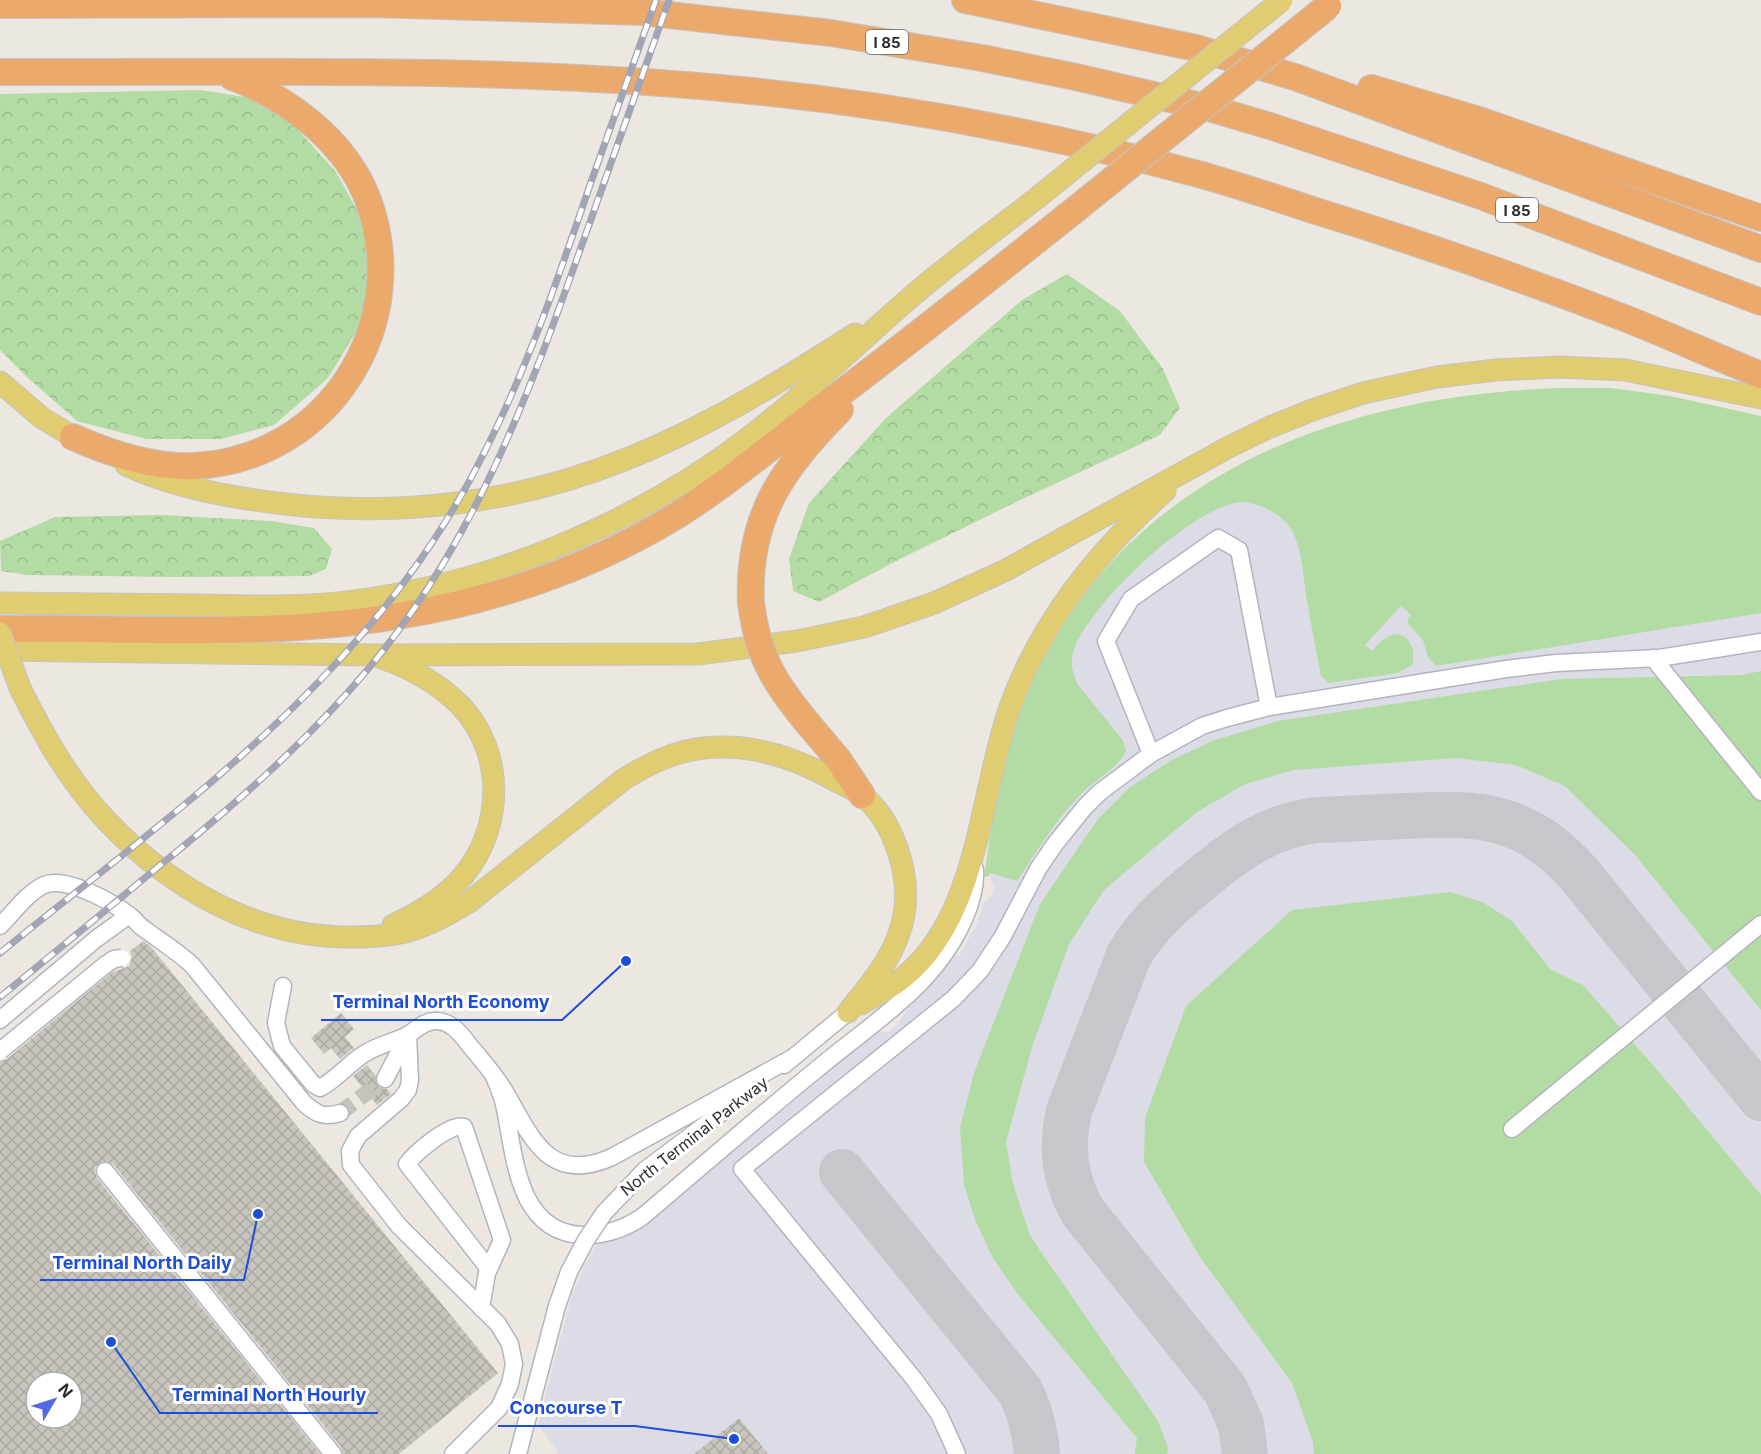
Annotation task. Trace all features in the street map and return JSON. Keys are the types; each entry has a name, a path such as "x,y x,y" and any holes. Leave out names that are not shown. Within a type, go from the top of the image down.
{"highway":[{"path":"965,0 1196,48 1295,77 1761,249"},
{"path":"0,631 272,629 323,626 393,617 480,599 513,589 628,542 678,514 743,469 906,344 1332,3"},
{"name":"I 85","path":"0,5 371,4 642,12 831,33 970,56 1076,77 1209,108 1280,129 1478,195 1761,302"},
{"path":"0,72 482,75 668,83 756,91 847,103 1026,134 1116,153 1202,175 1379,231 1629,320 1761,375"},
{"path":"73,437 135,460 195,466 225,462 282,441 309,423 331,402 349,379 364,351 374,321 380,290 380,260 376,228 366,196 351,168 333,144 310,122 264,91 220,72"},
{"path":"1295,77 1359,85 1479,120 1761,218"},
{"path":"862,795 838,759 789,701 763,656 755,633 750,603 750,577 760,523 786,472 821,429 906,344"}],"main road":[{"path":"0,603 312,605 360,601 411,592 485,572 546,551 589,532 640,507 705,468 848,354 906,301 1282,0"},
{"path":"0,382 42,418 73,437 130,467 160,478 228,495 264,501 320,507 414,507 484,500 553,484 589,473 658,446 763,390 906,301"},
{"path":"0,650 373,655 698,654 797,641 899,615 970,588 1005,571 1227,448 1270,427 1363,393 1437,377 1496,370 1559,367 1625,370 1761,398"},
{"path":"848,1012 903,978 926,955 951,917 959,899 1008,715 1038,645 1071,594 1103,554 1154,501 1186,472"},
{"path":"0,631 20,688 56,756 106,821 164,872 196,893 250,920 303,934 331,938 387,936 412,930 451,913 624,779 647,765 677,753 703,748 729,747 773,753 794,759 862,795 892,834 900,855 905,895 904,914 899,933 888,960 848,1012"},
{"path":"363,937 417,913 449,890 463,876 474,862 488,833 495,798 492,769 485,746 474,724 460,706 424,678 399,664 373,655"}],"street":[{"path":"1151,754 1106,641 1131,599 1218,538 1239,550 1269,707"},
{"path":"957,1454 939,1414 914,1379 742,1169 953,999 980,971 1003,936 1026,888 1055,844 1100,792 1151,754 1202,726 1269,707 1506,669 1556,663 1653,658 1761,642"},
{"path":"1653,658 1761,792"},
{"path":"493,1074 505,1107 520,1184 537,1213 549,1224 570,1234 593,1235 628,1225 642,1217 737,1134 905,997 936,966 950,946 970,905 976,876 974,844"},
{"path":"0,926 35,890 53,883 75,886 129,915 192,964 304,1103 314,1112 324,1116 340,1113"},
{"path":"0,1020 96,939 129,915"},
{"path":"1512,1129 1761,924"},
{"path":"0,1051 105,965 114,959 122,958"},
{"path":"282,986 276,1023 282,1046 313,1084 320,1088 365,1054 408,1035 424,1024 433,1021 444,1022 460,1033 493,1074 527,1133 538,1147 546,1154 566,1164 590,1165 612,1157 792,1058"},
{"name":"North Terminal Parkway","path":"518,1454 568,1272 604,1213 645,1170 792,1058 848,1012"},
{"path":"386,1078 408,1035"},
{"path":"408,1035 410,1080 408,1090 401,1099 358,1136 350,1151 351,1166 399,1226 498,1324 510,1344 514,1364 510,1384 499,1408 453,1454"},
{"path":"481,1308 488,1271 502,1240 464,1127 460,1125 451,1127 406,1164 488,1271"},
{"path":"105,1172 195,1281 213,1299 333,1454"},
{"path":"450,1276 469,1277 488,1271"},
{"path":"190,1302 213,1299"}],"shaded area":[{"path":"1761,424 1761,1454 557,1454 538,1424 571,1298 598,1242 648,1222 877,1031 889,1032 897,1025 914,1000 955,955 959,956 977,923 984,902 992,896 994,887 989,876 1003,804 1055,646 1194,499"}],"green space":[{"path":"201,90 245,97 291,122 336,172 365,225 370,267 362,322 328,378 274,425 221,439 146,439 77,421 0,350 0,94"},
{"path":"1067,274 1120,311 1163,369 1180,408 1160,435 1018,501 819,602 793,591 789,559 809,503 886,418 1022,300"},
{"path":"1558,388 1611,388 1670,396 1761,416 1761,613 1436,666 1428,657 1423,640 1408,624 1408,618 1411,615 1401,606 1365,645 1372,651 1388,636 1397,634 1403,636 1412,648 1412,665 1398,673 1329,683 1321,676 1300,554 1291,529 1276,514 1262,506 1241,502 1220,508 1196,520 1171,539 1121,584 1083,631 1074,650 1072,668 1078,685 1122,739 1126,750 1124,755 1115,766 1087,788 1073,803 1047,836 1017,881 990,873 989,876 984,877 1005,757 1029,688 1070,614 1121,552 1181,501 1247,461 1319,430 1396,408 1476,394"},
{"path":"161,515 271,521 314,528 332,549 326,569 309,576 27,575 1,571 0,541 55,517"},
{"path":"1761,671 1761,1010 1636,856 1565,786 1516,765 1456,758 1294,770 1245,784 1197,812 1104,890 1069,944 1032,1047 1006,1142 1013,1184 1030,1236 1158,1421 1168,1448 1167,1454 1135,1454 1137,1438 1017,1293 993,1258 976,1222 964,1185 960,1128 974,1073 1040,904 1098,819 1130,787 1170,761 1212,741 1278,721 1562,679 1742,675"},
{"path":"1450,892 1482,902 1512,921 1550,969 1583,985 1761,1195 1761,1454 1314,1454 1313,1442 1292,1383 1200,1257 1144,1162 1145,1118 1186,1006 1292,910"}],"building":[{"path":"143,941 151,947 498,1373 399,1454 343,1454 341,1447 113,1164 104,1161 95,1167 97,1178 320,1454 0,1454 0,1061 7,1059 111,973 129,966 132,957 130,951"},
{"path":"341,1013 354,1029 345,1037 354,1048 340,1059 331,1048 324,1054 311,1038"},
{"path":"367,1065 375,1075 377,1085 381,1089 387,1089 391,1094 377,1105 353,1076"},
{"path":"739,1418 768,1454 694,1454"}],"taxiway":[{"path":"1245,1454 1241,1424 1225,1389 1083,1212 1068,1174 1065,1148 1070,1108 1129,955 1136,943 1162,914 1241,848 1285,827 1318,820 1458,815 1501,821 1521,829 1541,839 1560,854 1579,874 1761,1098"},
{"path":"842,1172 1020,1391 1032,1422 1037,1454"}],"tunnel":[{"path":"340,1113 385,1079"}],"railway":[{"path":"0,953 181,807 269,730 311,690 370,626 424,554 471,477 501,419 529,353 656,0"},
{"path":"0,997 186,844 268,773 345,696 407,619 440,569 470,517 520,409 563,297 669,0"}],"place":[{"name":"Terminal North Economy","path":"626,961"},
{"name":"Terminal North Daily","path":"258,1214"},
{"name":"Terminal North Hourly","path":"111,1342"},
{"name":"Concourse T","path":"734,1439"}]}
